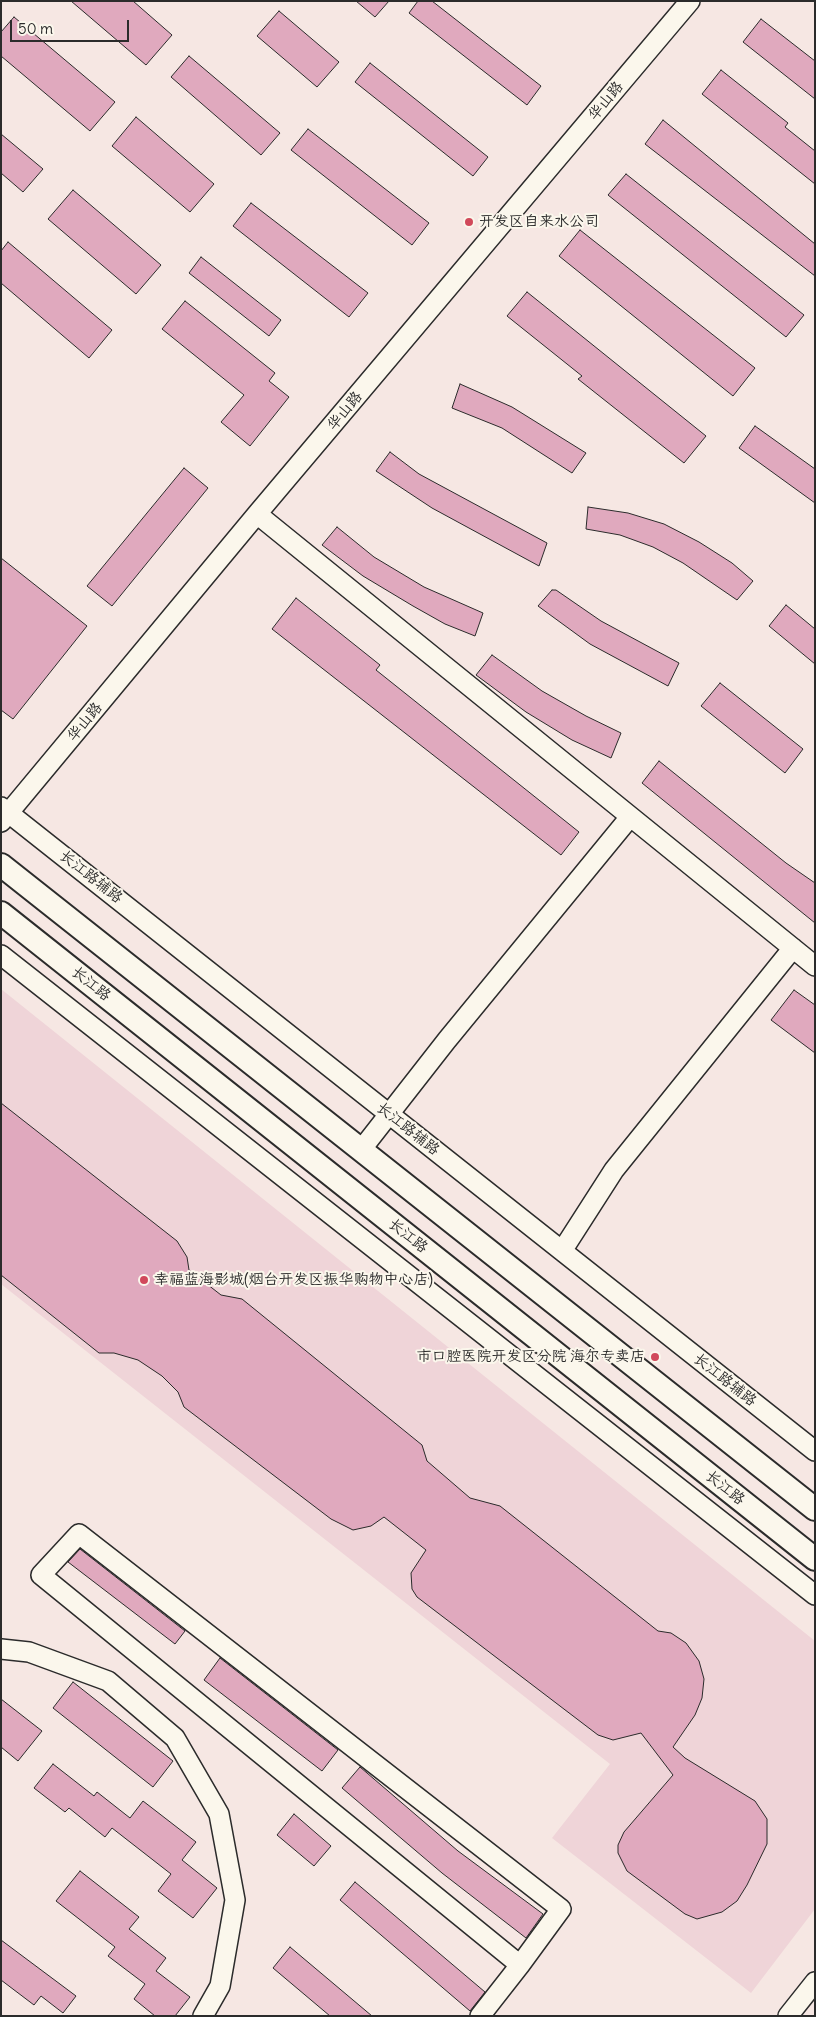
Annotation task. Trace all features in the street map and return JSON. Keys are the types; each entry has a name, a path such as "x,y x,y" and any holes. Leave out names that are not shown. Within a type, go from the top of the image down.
{"main road":[{"path":"1,865 815,1509"},
{"name":"长江路","path":"1,913 815,1559"}],"street":[{"name":"华山路","path":"4,814 690,1"},
{"path":"258,514 815,966"},
{"name":"长江路辅路","path":"4,814 389,1114 815,1451"},
{"path":"361,1150 630,817"},
{"path":"562,1251 614,1170 793,948"},
{"path":"1,955 815,1595"},
{"path":"480,2016 520,1965 561,1909 79,1534 41,1575 520,1965"},
{"path":"1,1649 29,1652 108,1681 175,1738 219,1814 234,1900 220,1986 204,2016"},
{"path":"788,2016 815,1982"}],"shaded area":[{"path":"1,989 815,1641 815,1909 751,1993 552,1838 610,1764 1,1284"}],"building":[{"path":"71,1 133,1 172,35 146,65"},
{"path":"356,1 389,1 375,17"},
{"path":"418,1 432,1 541,86 527,105 409,13"},
{"path":"279,11 339,62 317,87 257,36"},
{"path":"14,17 115,102 90,131 1,56 1,32"},
{"path":"761,19 815,61 815,99 743,42"},
{"path":"189,56 280,133 261,155 171,77"},
{"path":"370,63 488,157 473,176 355,82"},
{"path":"721,70 788,123 785,127 815,151 815,184 702,94"},
{"path":"136,117 214,184 190,212 112,146"},
{"path":"663,120 815,244 815,276 645,144"},
{"path":"308,129 429,223 412,245 291,150"},
{"path":"1,134 43,169 23,192 1,173"},
{"path":"626,174 804,315 786,337 608,195"},
{"path":"73,190 161,265 136,294 48,219"},
{"path":"251,203 368,293 349,317 233,226"},
{"path":"580,230 755,368 733,396 559,256"},
{"path":"8,242 112,330 89,358 1,283 1,251"},
{"path":"201,257 281,320 269,336 189,273"},
{"path":"527,292 706,436 684,463 578,379 582,376 507,316"},
{"path":"185,301 275,373 269,381 289,397 250,446 221,422 244,395 162,329"},
{"path":"460,384 512,407 586,453 572,473 502,428 452,408"},
{"path":"755,426 815,469 815,503 739,448"},
{"path":"390,452 419,474 547,543 539,566 432,508 376,471"},
{"path":"184,468 208,488 112,606 87,586"},
{"path":"588,507 628,513 664,524 699,542 732,563 753,581 737,600 683,563 653,547 620,535 586,529"},
{"path":"337,527 374,557 424,587 483,613 475,636 445,624 413,606 363,576 322,545"},
{"path":"1,558 87,626 13,719 1,710"},
{"path":"552,590 556,590 601,621 679,663 668,686 590,644 538,606"},
{"path":"296,598 380,665 376,670 579,832 561,855 272,629"},
{"path":"786,605 815,629 815,664 769,626"},
{"path":"492,655 542,691 621,733 611,758 572,740 526,712 476,675"},
{"path":"720,683 803,749 785,773 701,706"},
{"path":"659,761 786,863 815,883 815,923 642,783"},
{"path":"794,990 815,1005 815,1053 771,1020"},
{"path":"1,1103 177,1241 187,1257 189,1270 221,1295 242,1299 422,1445 427,1461 470,1498 500,1506 658,1631 671,1633 686,1643 699,1661 704,1679 702,1698 695,1715 673,1747 685,1758 755,1801 767,1819 767,1844 737,1901 722,1912 697,1919 685,1914 627,1871 618,1853 618,1845 624,1832 673,1775 641,1733 613,1740 598,1735 417,1597 412,1589 411,1573 426,1550 384,1517 371,1526 353,1530 331,1519 184,1407 178,1392 162,1376 138,1360 114,1353 99,1353 1,1275"},
{"path":"80,1549 185,1631 175,1644 68,1562"},
{"path":"220,1658 338,1750 322,1771 204,1680"},
{"path":"73,1682 173,1761 153,1787 53,1708"},
{"path":"1,1699 42,1731 18,1761 1,1747"},
{"path":"53,1764 94,1796 97,1792 130,1818 143,1801 196,1842 182,1860 217,1888 193,1918 158,1891 171,1874 112,1828 105,1837 69,1808 65,1812 34,1788"},
{"path":"360,1767 458,1851 543,1914 526,1938 442,1873 342,1788"},
{"path":"294,1814 331,1846 314,1866 277,1835"},
{"path":"80,1871 139,1917 129,1929 166,1958 156,1971 190,1997 175,2016 155,2016 134,1999 145,1984 108,1956 115,1947 56,1901"},
{"path":"355,1882 485,1992 470,2011 340,1900"},
{"path":"1,1940 76,1996 63,2013 41,1996 34,2005 1,1980"},
{"path":"290,1947 372,2016 330,2016 273,1968"}],"place":[{"name":"开发区自来水公司","path":"469,222"},
{"name":"幸福蓝海影城(烟台开发区振华购物中心店)","path":"144,1280"},
{"name":"市口腔医院开发区分院 海尔专卖店","path":"655,1357"}]}
